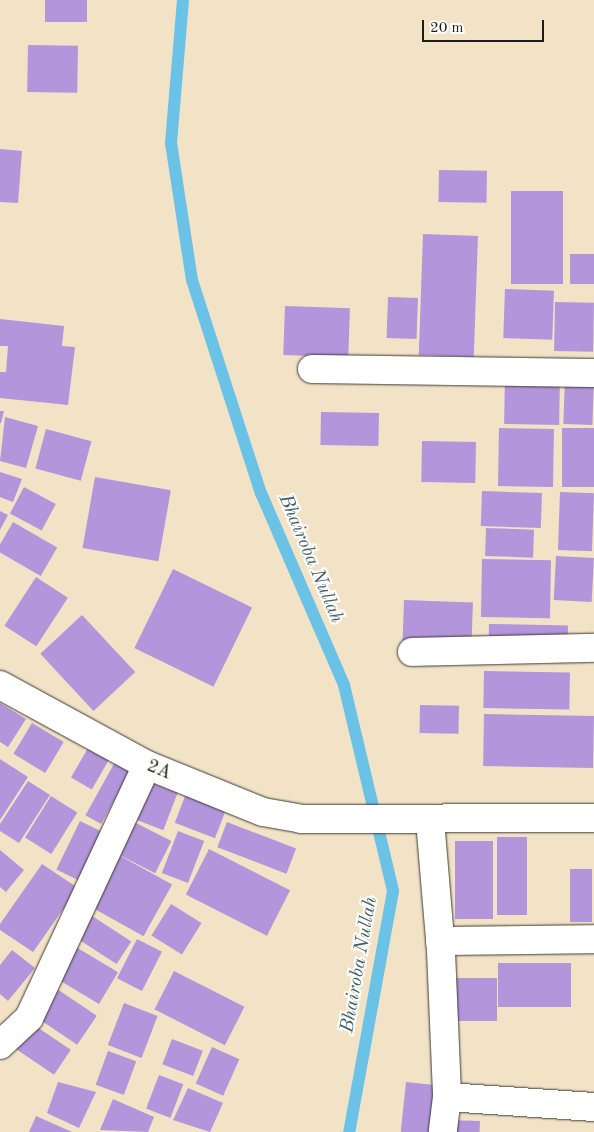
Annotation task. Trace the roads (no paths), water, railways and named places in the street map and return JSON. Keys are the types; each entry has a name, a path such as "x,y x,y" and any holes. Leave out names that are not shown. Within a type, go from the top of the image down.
{"street":[{"path":"312,369 594,373"},
{"path":"412,652 594,648"},
{"name":"2A","path":"0,685 147,765 263,812 331,818 594,818"},
{"path":"0,1045 29,1018 147,765"},
{"path":"420,819 440,941 447,1097 442,1132"},
{"path":"440,941 594,939"},
{"path":"447,1097 594,1107"}],"waterway":[{"name":"Bhairoba Nullah","path":"183,0 171,143 192,280 261,493 344,685 393,891 349,1132"}]}
